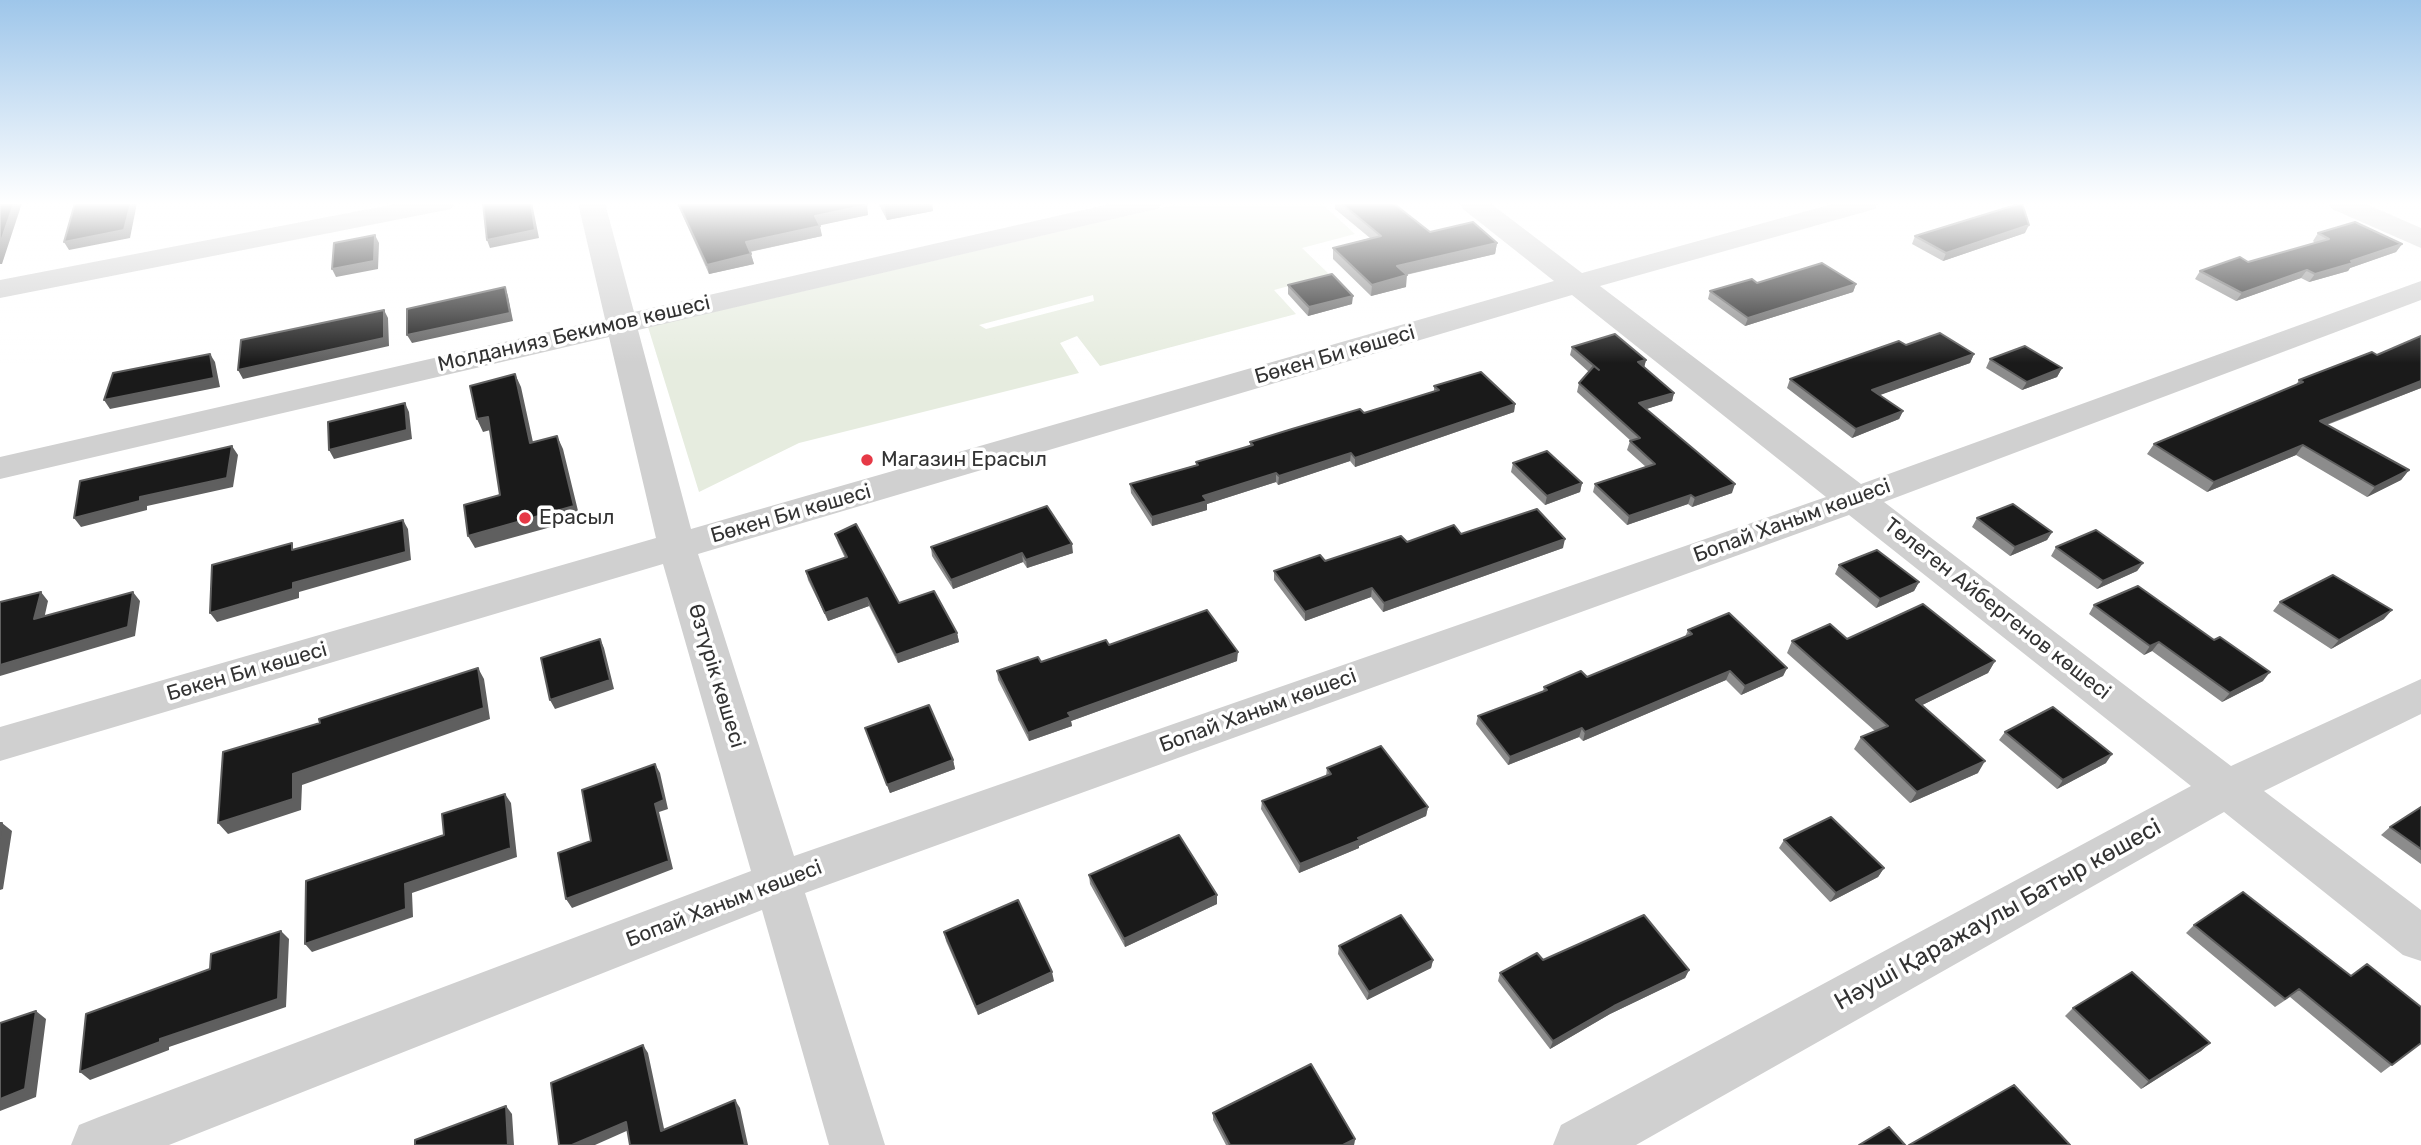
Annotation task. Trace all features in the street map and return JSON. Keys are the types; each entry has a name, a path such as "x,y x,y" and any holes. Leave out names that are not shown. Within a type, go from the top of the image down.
{"street":[{"path":"0,289 167,256"},
{"name":"Өзтүрік көшесі","path":"604,256 677,547 857,1145"},
{"name":"Молданияз Бекимов көшесі","path":"0,468 913,256"},
{"name":"Төлеген Айбергенов көшесі","path":"1544,256 2421,939"},
{"name":"Бөкен Би көшесі","path":"0,744 1674,256"},
{"name":"Бопай Ханым көшесі","path":"99,1145 778,882 1856,499 2421,290"},
{"name":"Нәуші Қаражаулы Батыр көшесі","path":"1581,1145 2227,788 2421,695"}],"shaded area":[{"path":"952,256 1311,256 1330,275 1274,290 1296,314 1100,366 1077,336 1060,343 1079,373 799,443 699,492 648,327","holes":["1093,295 1094,301 986,329 979,325"]}],"building":[{"path":"333,256 374,256 374,261 332,269"},
{"path":"703,256 741,256 707,265"},
{"path":"1342,256 1439,256 1397,266 1407,275 1372,285"},
{"path":"2268,256 2365,256 2351,261 2353,263 2315,274 2307,270 2242,293 2200,271 2240,257 2248,262"},
{"path":"1822,263 1856,284 1748,318 1710,291 1752,279 1757,283"},
{"path":"1332,274 1353,296 1309,307 1288,285"},
{"path":"505,287 510,313 407,335 407,309"},
{"path":"384,310 384,338 238,370 241,340"},
{"path":"1940,333 1974,354 1872,390 1903,411 1856,429 1790,379 1899,341 1906,345"},
{"path":"1615,334 1646,360 1638,362 1674,393 1639,403 1735,484 1695,498 1691,495 1629,516 1595,484 1655,464 1630,441 1640,438 1579,383 1594,366 1599,370 1572,347"},
{"path":"2421,336 2421,381 2320,421 2409,470 2375,487 2303,445 2214,482 2154,444 2303,382 2299,380 2372,352 2377,355"},
{"path":"2025,346 2062,368 2027,382 1990,359"},
{"path":"210,354 214,378 104,400 113,373"},
{"path":"1481,372 1515,404 1355,458 1351,453 1279,476 1276,473 1203,496 1207,501 1152,517 1130,484 1198,465 1196,462 1253,445 1250,442 1292,429 1360,409 1364,413 1439,390 1434,386"},
{"path":"515,374 530,443 557,436 574,506 468,536 464,505 500,495 488,417 477,419 470,386"},
{"path":"405,403 407,430 329,450 328,422"},
{"path":"232,446 227,478 140,497 140,501 74,518 80,481"},
{"path":"1547,451 1582,483 1547,496 1513,463"},
{"path":"2013,504 2052,532 2015,547 1977,518"},
{"path":"1047,506 1072,544 1026,560 1022,553 951,580 931,547"},
{"path":"1537,509 1565,539 1384,603 1372,588 1305,612 1274,571 1320,555 1325,561 1401,536 1407,542 1454,525 1461,534"},
{"path":"403,520 406,552 293,583 293,589 210,613 212,565 292,543 292,550"},
{"path":"856,524 899,603 934,591 957,633 896,655 867,598 825,613 806,571 847,557 835,534"},
{"path":"2096,530 2143,563 2103,581 2056,547"},
{"path":"1877,550 1919,582 1880,599 1839,565"},
{"path":"2333,575 2392,610 2339,640 2280,602"},
{"path":"2138,586 2214,640 2220,637 2270,672 2230,693 2159,642 2150,646 2094,605"},
{"path":"41,592 34,619 133,592 128,627 0,665 0,602"},
{"path":"1923,604 1995,661 1916,700 1985,761 1917,792 1861,737 1888,726 1792,641 1830,624 1847,639"},
{"path":"1207,610 1238,652 1068,713 1071,717 1028,733 997,671 1038,657 1041,662 1106,640 1109,645"},
{"path":"1729,613 1787,668 1745,686 1730,671 1585,732 1582,728 1510,757 1478,716 1547,690 1544,687 1581,671 1587,677 1692,634 1688,630"},
{"path":"600,639 610,680 550,700 541,658"},
{"path":"478,668 484,708 293,774 293,799 218,823 223,752 320,723 319,719"},
{"path":"929,705 953,760 887,785 865,728"},
{"path":"2053,707 2112,754 2063,780 2005,732"},
{"path":"1381,746 1428,807 1358,838 1360,840 1300,864 1262,801 1331,774 1327,768"},
{"path":"655,764 664,800 655,804 669,861 566,899 558,853 591,841 582,790"},
{"path":"505,794 511,848 405,884 406,909 305,944 306,881 444,835 442,814"},
{"path":"2421,807 2421,849 2390,827"},
{"path":"1831,817 1884,868 1836,893 1784,840"},
{"path":"1179,835 1217,895 1124,939 1089,875"},
{"path":"2243,892 2351,976 2367,964 2421,1007 2421,1043 2392,1065 2299,989 2285,999 2194,925"},
{"path":"1018,900 1052,972 976,1007 944,932"},
{"path":"1401,915 1433,960 1369,992 1339,946"},
{"path":"1644,915 1689,970 1614,1006 1553,1041 1500,973 1537,953 1543,960"},
{"path":"281,931 278,999 160,1039 160,1042 80,1072 86,1014 210,969 211,954"},
{"path":"2132,972 2210,1043 2149,1081 2073,1008"},
{"path":"36,1011 25,1089 0,1099 0,1023"},
{"path":"643,1045 661,1131 735,1100 745,1145 630,1145 626,1122 572,1145 559,1145 551,1083"},
{"path":"1311,1064 1355,1139 1343,1145 1230,1145 1213,1113"},
{"path":"2014,1085 2070,1145 1909,1145"},
{"path":"506,1106 508,1145 415,1145 415,1140"},
{"path":"1889,1127 1905,1145 1859,1145"}],"place":[{"name":"Магазин Ерасыл","path":"867,460"},
{"name":"Ерасыл","path":"525,518"}]}
